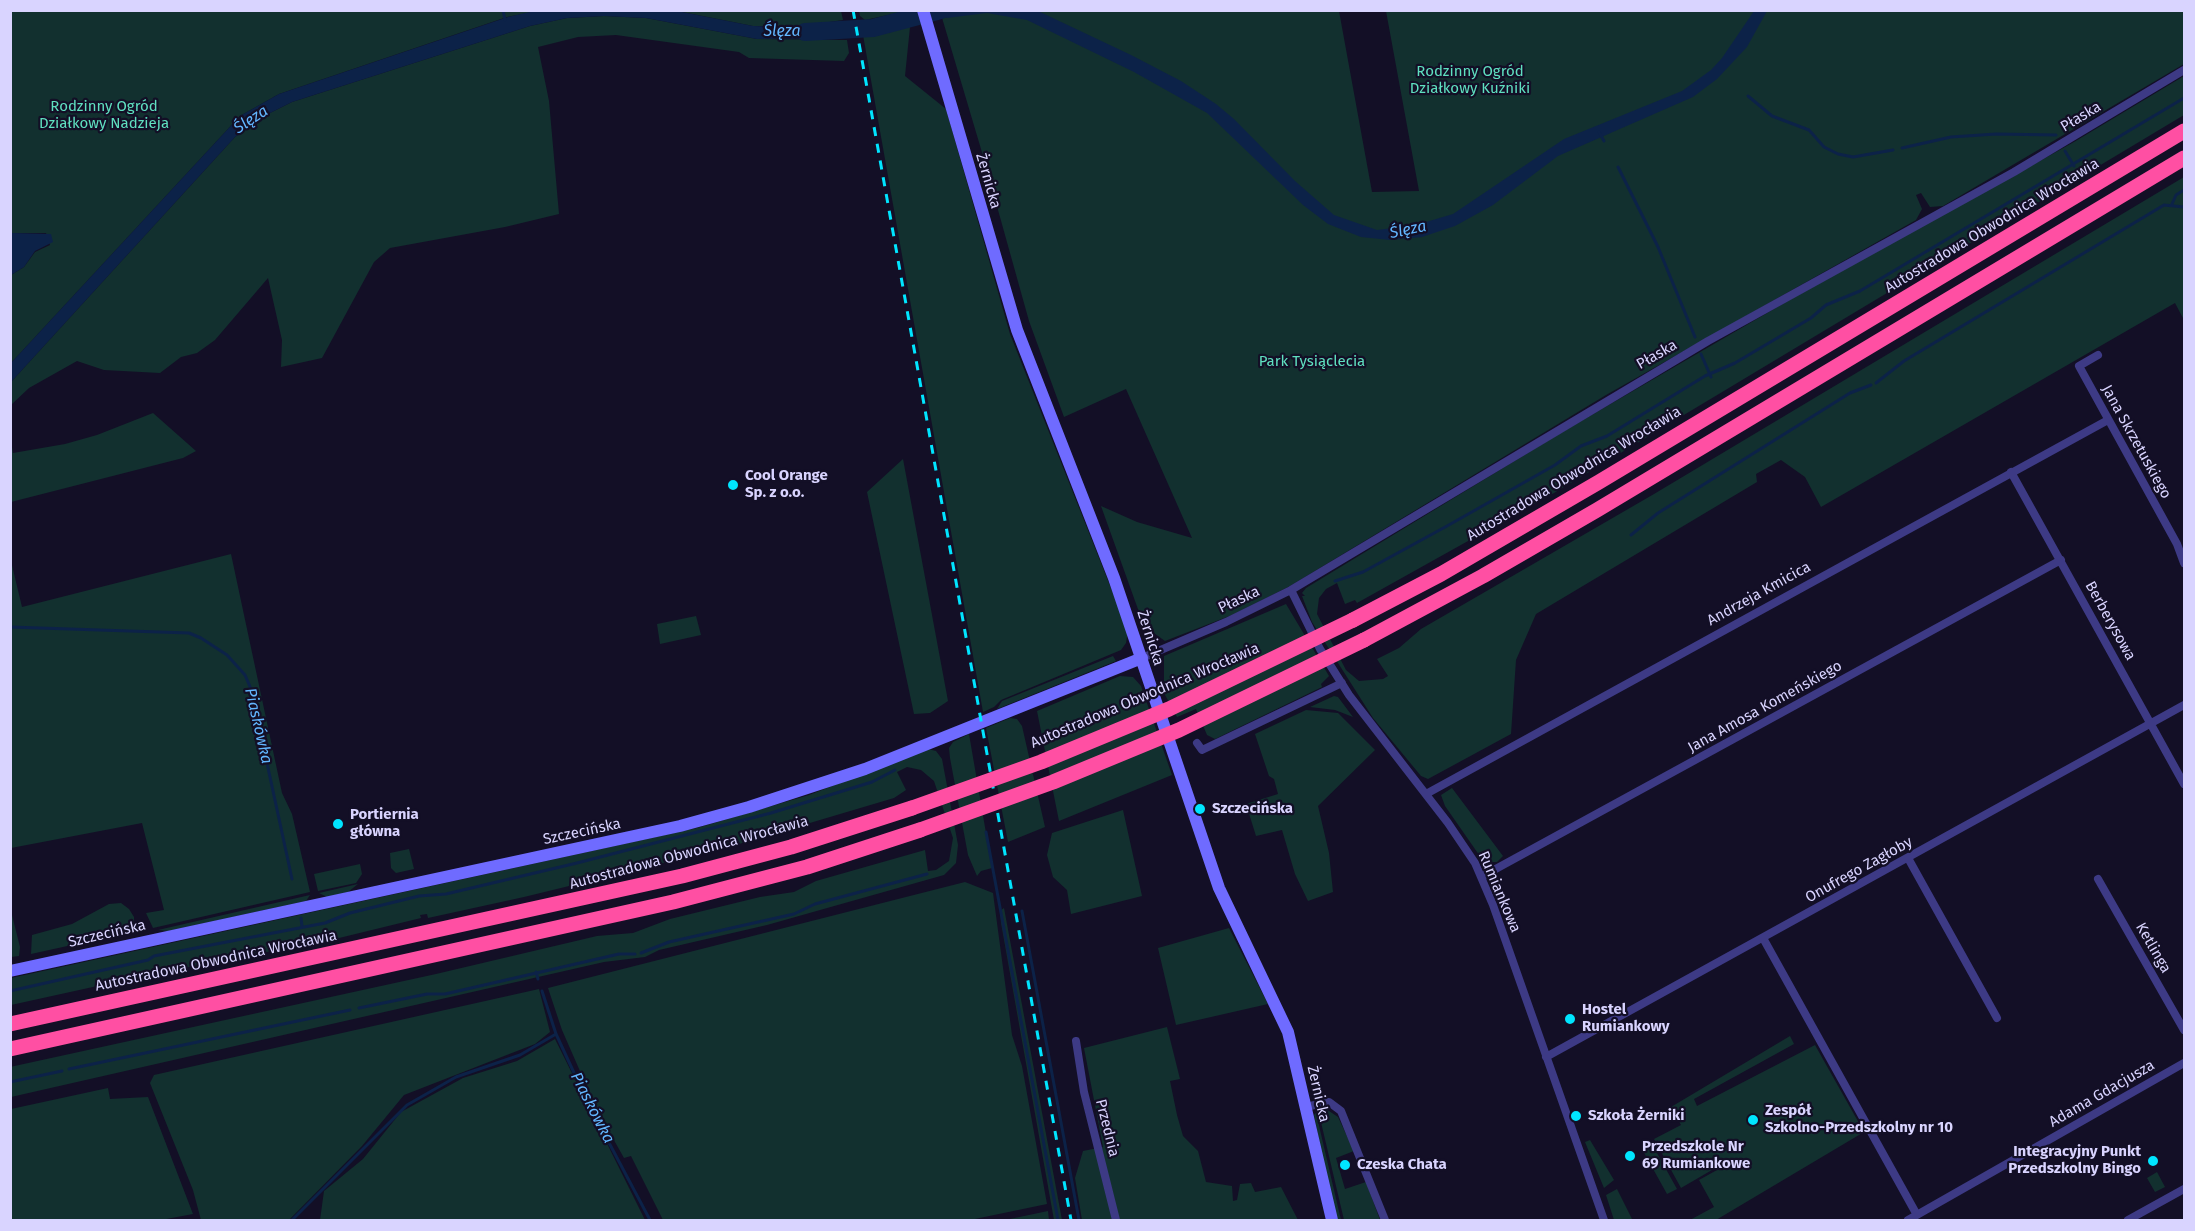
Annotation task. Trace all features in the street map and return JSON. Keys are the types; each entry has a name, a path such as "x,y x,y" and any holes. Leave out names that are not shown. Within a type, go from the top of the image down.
{"highway":[{"name":"Autostradowa Obwodnica Wrocławia","path":"10,1024 671,878 791,847 912,808 1041,762 1169,709 1353,620 1441,574 2184,131"},
{"path":"10,1049 673,902 807,867 920,830 1053,782 1179,730 1364,640 1483,576 2184,158"}],"street":[{"name":"Żernicka","path":"923,10 1017,330 1114,578 1219,888 1288,1032 1332,1221"},
{"name":"Płaska","path":"1142,658 1226,622 1291,590 1708,341 2014,172 2184,70"},
{"name":"Jana Skrzetuskiego","path":"2098,355 2079,366 2177,544 2184,563"},
{"name":"Andrzeja Kmicica","path":"1425,794 2108,420"},
{"name":"Berberysowa","path":"2011,472 2184,784"},
{"name":"Jana Amosa Komeńskiego","path":"1481,877 2061,560"},
{"name":"Rumiankowa","path":"1291,590 1320,649 1369,724 1464,846 1481,877 1602,1220"},
{"name":"Szczecińska","path":"10,971 680,826 749,807 865,769 1142,658"},
{"path":"1199,746 1342,683"},
{"name":"Onufrego Zagłoby","path":"1546,1057 2184,705"},
{"path":"1908,858 1997,1017"},
{"name":"Ketlinga","path":"2098,879 2184,1030"},
{"path":"1763,938 1917,1215"},
{"name":"Przednia","path":"1076,1041 1084,1092 1116,1221"},
{"name":"Adama Gdacjusza","path":"1908,1221 2184,1063"},
{"path":"1305,1107 1329,1102 1341,1111 1385,1221"},
{"path":"2128,1221 2184,1189"}],"green space":[{"path":"859,10 907,11 865,20 860,16"},
{"name":"Rodzinny Ogród Działkowy Nadzieja","path":"11,11 538,11 507,17 279,94 240,116 11,363 11,275 24,267 35,252 50,245 46,233 11,233"},
{"path":"677,11 841,11 843,20 802,26 753,26"},
{"name":"Park Tysiąclecia","path":"940,11 1339,11 1372,192 1419,191 1386,11 2184,11 2184,64 1943,206 1930,207 1921,193 1916,195 1922,209 1916,220 1606,395 1290,586 1232,615 1165,641 1144,626 1101,506 1137,522 1192,538 1126,389 1064,417 1029,321"},
{"path":"604,16 646,18 757,39 847,40 849,53 844,61 749,58 739,52 616,35 578,37 538,47 549,101 559,214 505,227 390,248 374,262 322,358 281,367 282,340 268,278 215,340 197,353 181,357 160,373 104,370 77,361 29,388 11,405 11,382 235,137 262,117 292,102 530,26 567,18"},
{"path":"904,26 910,27 905,76 946,109 1010,334 1128,631 1126,643 1121,650 1001,700 994,707 983,712 863,35"},
{"path":"2184,76 2184,115 1554,493 1357,603 1355,600 1345,604 1337,583 1326,589 1319,598 1317,614 1346,670 1359,681 1383,679 1388,676 1377,659 1399,648 1421,629 1654,494 2184,177 2184,320 2175,303 1821,507 1805,477 1781,460 1756,474 1757,482 1536,614 1516,660 1511,734 1428,779 1421,776 1373,718 1312,622 1302,596 1305,596 1302,593 1306,588 1559,434 1793,298 2074,142"},
{"path":"153,413 196,451 183,458 11,502 11,441 13,453 65,444 97,435"},
{"path":"903,459 948,701 930,713 914,714 867,492"},
{"path":"231,554 282,793 292,814 310,892 153,928 146,913 164,910 142,823 11,848 11,561 22,607"},
{"path":"1286,604 1329,676 1321,684 1322,687 1215,739 1207,735 1196,709 1177,717 1164,693 1164,656"},
{"path":"696,616 701,635 660,644 657,624"},
{"path":"1113,656 1116,661 997,709 1002,701"},
{"path":"1120,676 1133,677 1141,686 1172,775 1059,821 1037,711"},
{"path":"1334,696 1338,697 1353,717 1335,710 1310,707"},
{"path":"1306,710 1338,713 1375,750 1318,806 1329,853 1333,892 1308,901 1295,874 1282,830 1256,836 1246,804 1278,794 1274,779 1269,776 1255,734"},
{"path":"1010,718 1017,719 1022,726 1045,827 1008,842 986,728"},
{"path":"969,734 992,868 981,871 977,876 968,855 949,748 953,742"},
{"path":"928,749 936,751 942,759 958,845 956,863 944,875 767,925 659,950 645,957 604,962 11,1097 10,1067 436,974 597,936 633,933 670,919 760,897 794,892 816,881 925,850 928,871 936,870 949,861 953,838 934,781 921,770 907,767 897,772 906,790 894,798 729,847 524,897 428,918 427,914 420,915 421,918 335,939 152,974 11,1005 11,978 697,828 809,795"},
{"path":"1452,788 1503,856 1497,862 1484,862 1445,806 1441,795"},
{"path":"1123,810 1142,896 1071,914 1067,890 1053,877 1047,855 1052,833"},
{"path":"409,849 414,869 396,873 391,868 390,853"},
{"path":"360,864 362,874 356,883 318,891 314,874"},
{"path":"965,882 993,893 1012,1035 1022,1066 1047,1204 970,1220 663,1220 631,1156 624,1158 597,1110 562,1030 548,988"},
{"path":"358,884 348,892 327,897 319,893"},
{"path":"310,895 306,901 168,931 158,930"},
{"path":"121,903 134,917 134,927 131,932 31,954 32,935 72,924 109,904"},
{"path":"10,907 20,947 19,956 11,957"},
{"path":"1004,908 1062,1220 1054,1220 1001,923 1000,911"},
{"path":"1229,928 1268,1004 1176,1025 1158,948"},
{"path":"539,989 550,1032 535,1044 404,1095 362,1146 289,1220 201,1220 193,1190 150,1083 154,1075"},
{"path":"1167,1027 1180,1079 1170,1081 1177,1115 1183,1136 1198,1151 1206,1182 1232,1186 1233,1201 1237,1200 1240,1184 1251,1183 1255,1192 1281,1187 1298,1220 1082,1220 1075,1178 1083,1151 1103,1147 1084,1048"},
{"name":"Zespół Szkolno-Przedszkolny nr 10","path":"1790,1036 1794,1044 1694,1099 1697,1106 1815,1045 1864,1132 1716,1220 1690,1220 1714,1207 1699,1180 1726,1165 1724,1163 1681,1188 1654,1139 1681,1125 1671,1107"},
{"path":"555,1039 645,1220 320,1220 324,1191 363,1159 401,1112 463,1078 517,1061"},
{"path":"108,1088 110,1099 148,1097 193,1214 161,1220 11,1220 11,1109"},
{"path":"1319,1109 1317,1117 1341,1220 1335,1220 1314,1115"},
{"path":"1326,1109 1338,1117 1354,1151 1336,1158 1345,1189 1366,1182 1380,1220 1344,1220 1320,1118"},
{"path":"1590,1140 1614,1180 1604,1188 1585,1142"},
{"path":"1652,1144 1677,1189 1667,1194 1642,1149"},
{"path":"2157,1172 2165,1187 2155,1192 2147,1178"},
{"path":"1617,1189 1632,1219 1630,1220 1614,1220 1606,1195"},
{"path":"1048,1211 1049,1220 1005,1220 1029,1215"}],"water":[{"path":"538,10 677,11 753,26 781,27 827,22 828,38 757,39 646,18 604,16 567,18 530,26 292,102 262,117 235,137 11,382 11,363 240,116 279,94 508,17"},
{"path":"940,11 1038,11 1131,55 1181,81 1216,104 1234,119 1295,181 1334,215 1377,230 1416,225 1453,214 1564,139 1682,91 1711,70 1722,58 1754,11 1767,11 1747,47 1717,79 1693,97 1558,156 1493,205 1455,226 1422,237 1390,240 1361,237 1328,224 1303,205 1207,113 1134,72 1027,20 987,13 947,18 941,15"},
{"path":"11,233 51,234 53,242 35,251 24,267 11,275"}],"waterway":[{"path":"503,10 505,20"},
{"name":"Ślęza","path":"805,32 873,28 941,10"},
{"path":"1748,96 1772,116 1809,130 1824,147 1838,154 1853,157 1893,150"},
{"path":"1335,581 1363,572 1555,465 1581,446 1607,436 1705,376 1735,363 1811,318 1826,305 1860,291 2184,98"},
{"path":"1599,132 1604,141"},
{"path":"1902,148 1951,137 1996,134 2056,135"},
{"path":"2065,151 2074,166"},
{"path":"1618,167 1658,247 1695,337"},
{"path":"2172,204 2176,195 2184,190"},
{"path":"1876,383 1904,361 2164,205 2184,207"},
{"path":"1701,354 1711,377"},
{"path":"1631,535 1658,513 1850,393 1871,385"},
{"name":"Piaskówka","path":"10,627 189,633 227,655 245,675 251,689 292,879"},
{"path":"10,991 148,960 154,956 325,923 350,913 419,896 446,894 577,863 771,813 872,782 895,770"},
{"path":"986,832 1058,1220"},
{"path":"641,953 669,942 794,914 815,904 927,874"},
{"path":"1022,911 1079,1220"},
{"name":"Piaskówka","path":"301,918 302,926"},
{"name":"Piaskówka","path":"359,1008 427,994 445,994 619,954 635,954"},
{"name":"Piaskówka","path":"536,972 538,979"},
{"name":"Piaskówka","path":"542,991 556,1034 589,1105 650,1220"},
{"path":"69,1069 350,1010"},
{"path":"292,1220 407,1105 456,1077 520,1055 556,1034"},
{"path":"10,1082 62,1071"}],"railway":[{"path":"853,10 1071,1220"}],"place":[{"name":"Cool Orange Sp. z o.o.","path":"733,485"},
{"name":"Szczecińska","path":"1200,809"},
{"name":"Portiernia główna","path":"338,824"},
{"name":"Hostel Rumiankowy","path":"1570,1019"},
{"name":"Szkoła Żerniki","path":"1576,1116"},
{"name":"Zespół Szkolno-Przedszkolny nr 10","path":"1753,1120"},
{"name":"Przedszkole Nr 69 Rumiankowe","path":"1630,1156"},
{"name":"Integracyjny Punkt Przedszkolny Bingo","path":"2153,1161"},
{"name":"Czeska Chata","path":"1345,1165"}],"park label":[{"name":"Rodzinny Ogród Działkowy Kuźniki","path":"1470,80"}]}
